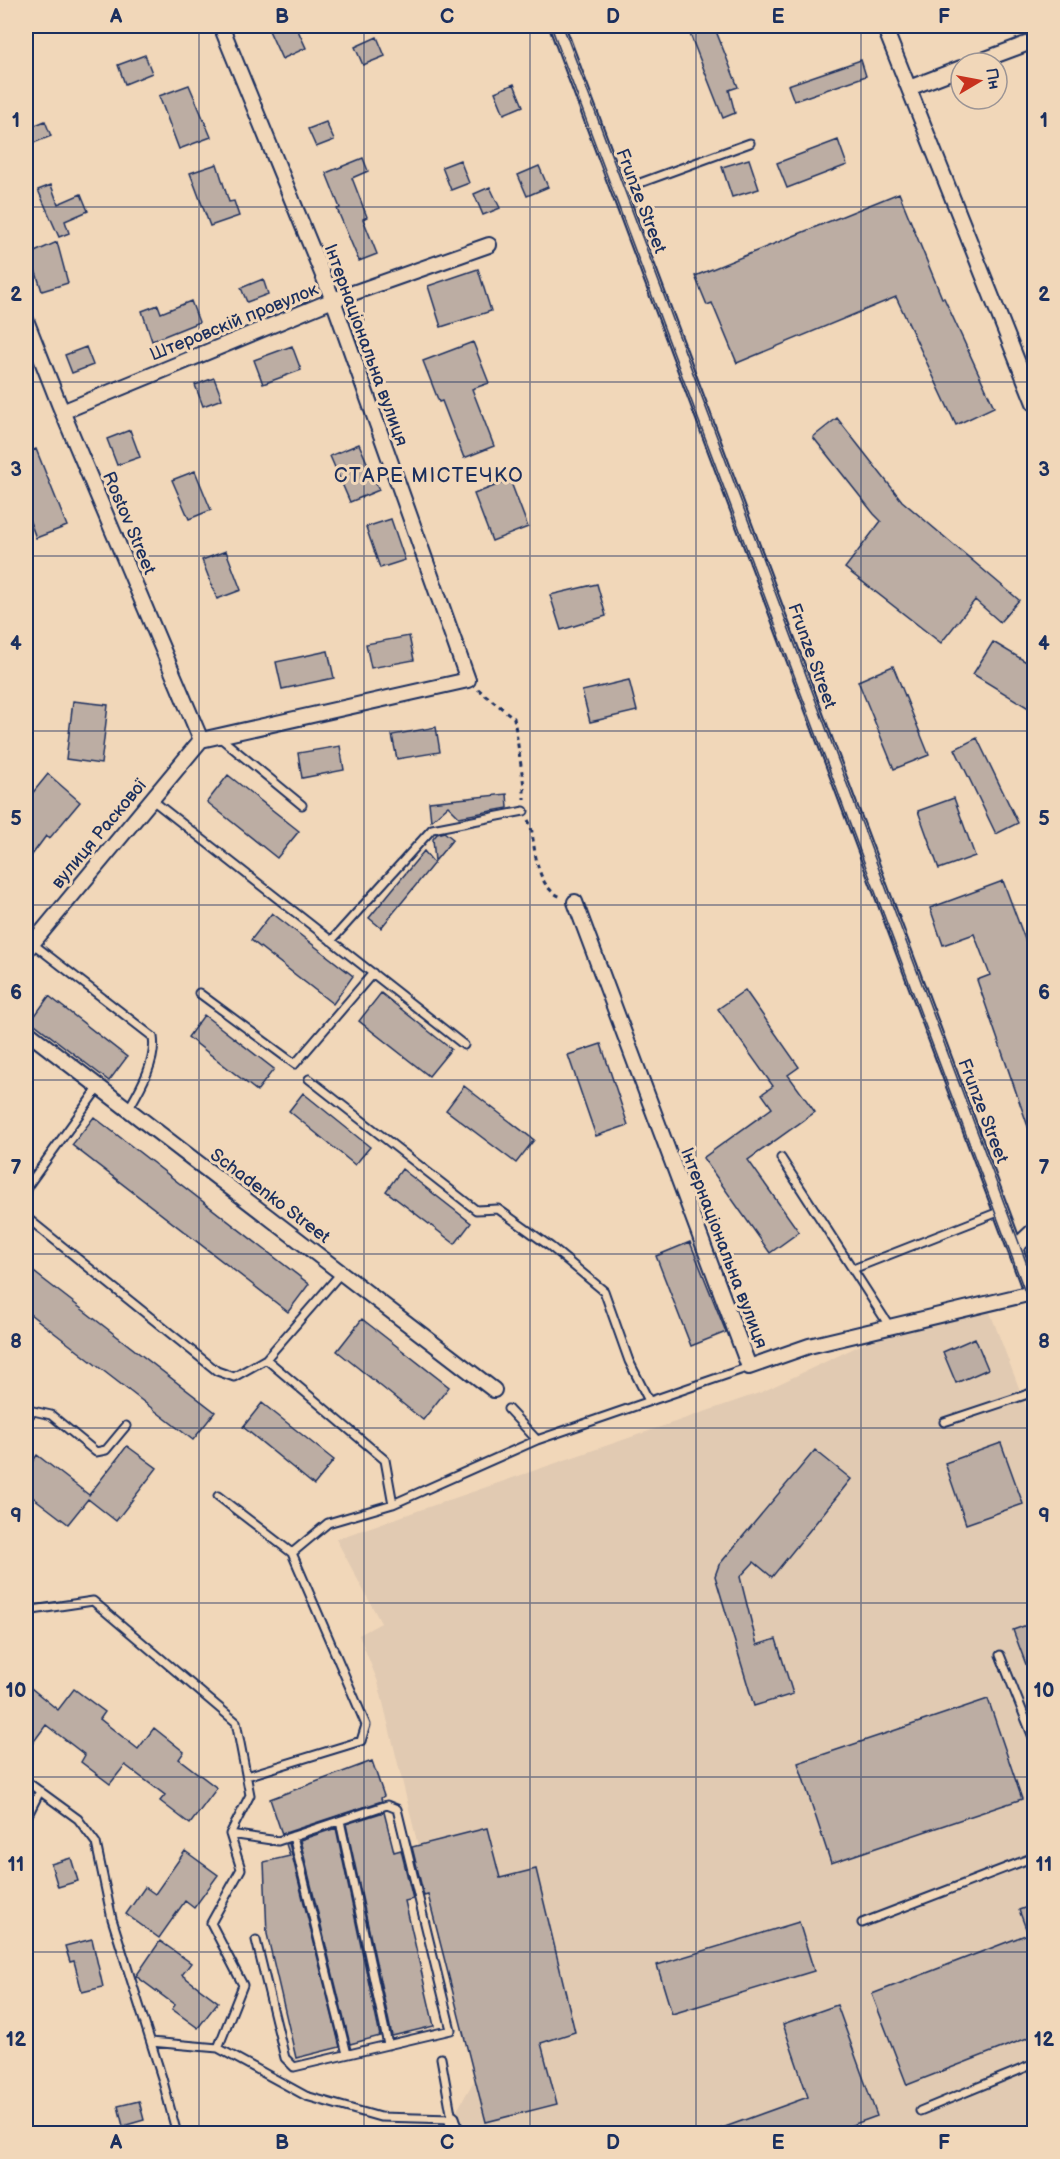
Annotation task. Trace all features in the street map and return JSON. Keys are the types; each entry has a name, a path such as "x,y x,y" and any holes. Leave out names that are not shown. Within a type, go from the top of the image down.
{"street":[{"name":"Інтернаціональна вулиця","path":"221,26 333,300 468,680"},
{"name":"Frunze Street","path":"557,26 1033,1296"},
{"path":"884,26 1035,403"},
{"path":"1008,51 1035,41"},
{"path":"909,87 949,72"},
{"name":"Штеровскій провулок","path":"62,412 333,300 489,245"},
{"name":"Rostov Street","path":"26,320 62,412 201,740"},
{"path":"201,740 468,680"},
{"name":"вулиця Раскової","path":"29,947 201,740"},
{"name":"Інтернаціональна вулиця","path":"575,902 749,1367 809,1346 1033,1296"},
{"name":"Schadenko Street","path":"26,1031 494,1390"},
{"path":"1015,1248 1035,1230"},
{"path":"452,2119 456,2133"}],"lane":[{"path":"618,191 750,143"},
{"path":"218,736 302,805"},
{"path":"151,800 464,1045"},
{"path":"332,941 432,829 524,811"},
{"path":"29,947 153,1037 155,1050 140,1090 128,1110"},
{"path":"199,993 295,1064 373,973"},
{"path":"309,1079 476,1210 498,1209 551,1247 604,1291 629,1361 649,1401"},
{"path":"26,1205 27,1187 99,1087"},
{"path":"781,1158 890,1327"},
{"path":"853,1269 1002,1211"},
{"path":"26,1218 217,1371 234,1377 266,1359 341,1273"},
{"path":"266,1359 385,1460 393,1504"},
{"path":"292,1553 328,1523 393,1504 537,1440 749,1367"},
{"path":"944,1422 1035,1392"},
{"path":"508,1409 537,1440"},
{"path":"26,1419 33,1411 51,1415 96,1452 106,1450 126,1426"},
{"path":"219,1496 292,1553 366,1725 361,1741 247,1776"},
{"path":"26,1611 93,1601 236,1722 250,1795 230,1834 241,1869 211,1923 243,1985 218,2048"},
{"path":"1000,1655 1035,1740"},
{"path":"26,1780 78,1819 96,1843 112,1919 177,2133"},
{"path":"26,1819 40,1791"},
{"path":"230,1834 278,1841 387,1805 397,1809 451,2030 294,2067 285,2058 256,1940"},
{"path":"340,1821 388,2045"},
{"path":"293,1836 347,2054"},
{"path":"862,1923 1035,1857"},
{"path":"151,2042 218,2048 306,2096 380,2117 452,2119 441,2058"},
{"path":"920,2111 1035,2064"}],"path":[{"path":"468,680 514,718 524,786 524,811 531,826 538,873 555,895 575,902"}],"shaded area":[{"path":"988,1307 1034,1427 1034,2133 460,2133 452,2119 475,2079 378,1682 359,1635 381,1623 336,1539 762,1392 890,1331"}],"building":[{"path":"267,26 296,26 306,48 282,59"},
{"path":"696,26 714,26 738,87 729,90 735,113 723,118 688,29"},
{"path":"377,37 385,56 363,65 355,47"},
{"path":"145,55 152,73 125,84 118,65"},
{"path":"861,60 866,76 794,101 788,85"},
{"path":"514,84 523,106 504,114 495,92"},
{"path":"189,85 211,137 179,149 159,96"},
{"path":"45,121 51,136 26,146 26,129"},
{"path":"326,122 334,140 316,147 308,129"},
{"path":"838,140 847,165 787,188 777,163"},
{"path":"363,158 368,171 352,178 367,217 363,219 377,254 359,261 337,209 340,208 326,173"},
{"path":"749,159 759,189 732,197 722,167"},
{"path":"460,160 469,183 451,190 442,167"},
{"path":"217,164 229,202 234,201 239,216 210,226 190,173"},
{"path":"539,166 548,187 527,196 518,175"},
{"path":"51,185 58,204 81,194 88,211 65,221 69,233 59,237 38,190"},
{"path":"490,187 500,208 483,215 474,194"},
{"path":"899,193 942,298 944,298 994,407 956,425 896,297 737,363 712,303 707,305 695,276"},
{"path":"57,242 68,283 42,291 30,254"},
{"path":"478,269 491,311 441,327 428,286"},
{"path":"263,279 268,294 247,302 241,288"},
{"path":"191,301 199,322 152,341 142,311 158,305 161,313"},
{"path":"473,342 489,383 472,389 494,446 464,458 442,401 439,402 423,361"},
{"path":"292,346 301,370 263,384 254,360"},
{"path":"86,347 93,365 72,373 65,355"},
{"path":"214,378 222,399 203,406 195,385"},
{"path":"837,418 902,501 1019,600 1000,622 975,600 941,643 845,568 881,521 813,437"},
{"path":"130,430 140,457 117,465 107,439"},
{"path":"359,444 379,490 350,502 330,456"},
{"path":"36,449 67,526 36,538 26,511 26,453"},
{"path":"195,471 211,510 189,519 172,480"},
{"path":"510,480 528,527 492,541 474,494"},
{"path":"391,519 405,560 380,568 366,527"},
{"path":"226,551 241,590 217,599 202,560"},
{"path":"597,584 606,616 561,630 550,595"},
{"path":"409,636 414,660 371,668 366,644"},
{"path":"993,642 1035,667 1035,712 973,674"},
{"path":"328,651 334,678 282,689 276,662"},
{"path":"893,666 929,755 894,769 858,681"},
{"path":"629,680 637,711 590,722 582,691"},
{"path":"73,701 108,705 101,764 66,759"},
{"path":"436,727 440,752 397,759 392,735"},
{"path":"977,738 1018,823 996,834 955,749"},
{"path":"340,746 344,770 302,778 298,753"},
{"path":"48,774 80,802 49,839 46,836 26,863 26,801"},
{"path":"228,775 299,831 277,858 207,802"},
{"path":"507,794 508,808 459,817 448,806 431,821 429,802"},
{"path":"954,798 975,856 939,869 918,811"},
{"path":"444,832 453,839 435,861 433,839 437,834"},
{"path":"424,851 434,863 381,928 369,918"},
{"path":"1003,881 1035,966 1035,1138 1032,1138 977,980 990,975 974,934 943,945 930,908"},
{"path":"272,913 353,976 333,1004 251,940"},
{"path":"745,990 799,1067 788,1075 815,1112 748,1160 799,1232 770,1253 703,1158 772,1108 762,1094 773,1086 718,1009"},
{"path":"381,993 451,1049 429,1076 359,1021"},
{"path":"49,996 127,1057 109,1081 31,1021"},
{"path":"204,1015 274,1069 257,1091 188,1037"},
{"path":"601,1044 628,1125 596,1136 568,1055"},
{"path":"464,1086 534,1140 516,1163 446,1110"},
{"path":"303,1093 370,1147 355,1165 289,1111"},
{"path":"94,1117 309,1284 288,1312 72,1145"},
{"path":"402,1169 471,1223 455,1244 386,1191"},
{"path":"690,1242 726,1332 691,1346 656,1256"},
{"path":"26,1266 215,1412 193,1440 26,1311"},
{"path":"362,1319 449,1387 423,1420 337,1351"},
{"path":"975,1338 988,1369 956,1383 943,1352"},
{"path":"262,1403 334,1460 314,1485 243,1427"},
{"path":"1001,1443 1023,1504 966,1524 945,1463"},
{"path":"127,1446 157,1468 116,1521 88,1499 68,1524 26,1492 26,1471 37,1455 89,1495"},
{"path":"815,1450 851,1479 772,1577 754,1562 740,1577 757,1645 776,1639 793,1694 754,1706 715,1576 719,1565"},
{"path":"1035,1622 1035,1683 1033,1683 1013,1630"},
{"path":"26,1684 58,1710 74,1689 105,1712 100,1719 138,1749 154,1728 184,1752 179,1759 217,1788 190,1824 160,1801 165,1795 125,1765 110,1784 81,1762 85,1755 46,1725 26,1752"},
{"path":"988,1699 1022,1799 831,1863 798,1763"},
{"path":"372,1761 384,1796 381,1798 382,1801 282,1834 270,1799"},
{"path":"384,1812 394,1852 401,1850 413,1899 405,1901 434,2026 392,2036 346,1824"},
{"path":"336,1828 380,2036 350,2044 300,1840"},
{"path":"487,1828 500,1878 536,1869 575,2032 541,2043 557,2104 486,2122 428,1895 424,1896 412,1847"},
{"path":"289,1843 340,2047 296,2058 267,1934 264,1862 290,1856 286,1844"},
{"path":"185,1851 218,1875 194,1908 185,1901 159,1938 126,1914 145,1887 155,1894"},
{"path":"71,1858 78,1881 58,1887 51,1864"},
{"path":"1035,1904 1035,2035 907,2085 872,1994 1028,1934 1019,1910"},
{"path":"799,1922 814,1971 672,2014 657,1965"},
{"path":"92,1939 103,1987 82,1992 74,1961 70,1962 65,1946"},
{"path":"160,1941 191,1963 182,1975 218,2002 198,2028 172,2009 175,2005 136,1976"},
{"path":"837,2005 877,2116 830,2133 711,2133 808,2097 783,2024"},
{"path":"139,2101 144,2120 123,2126 118,2106"}],"tram line":[{"path":"551,26 1034,1316"},
{"path":"563,26 1034,1283"}],"district":[{"name":"СТАРЕ МІСТЕЧКО","path":"429,476"}]}
